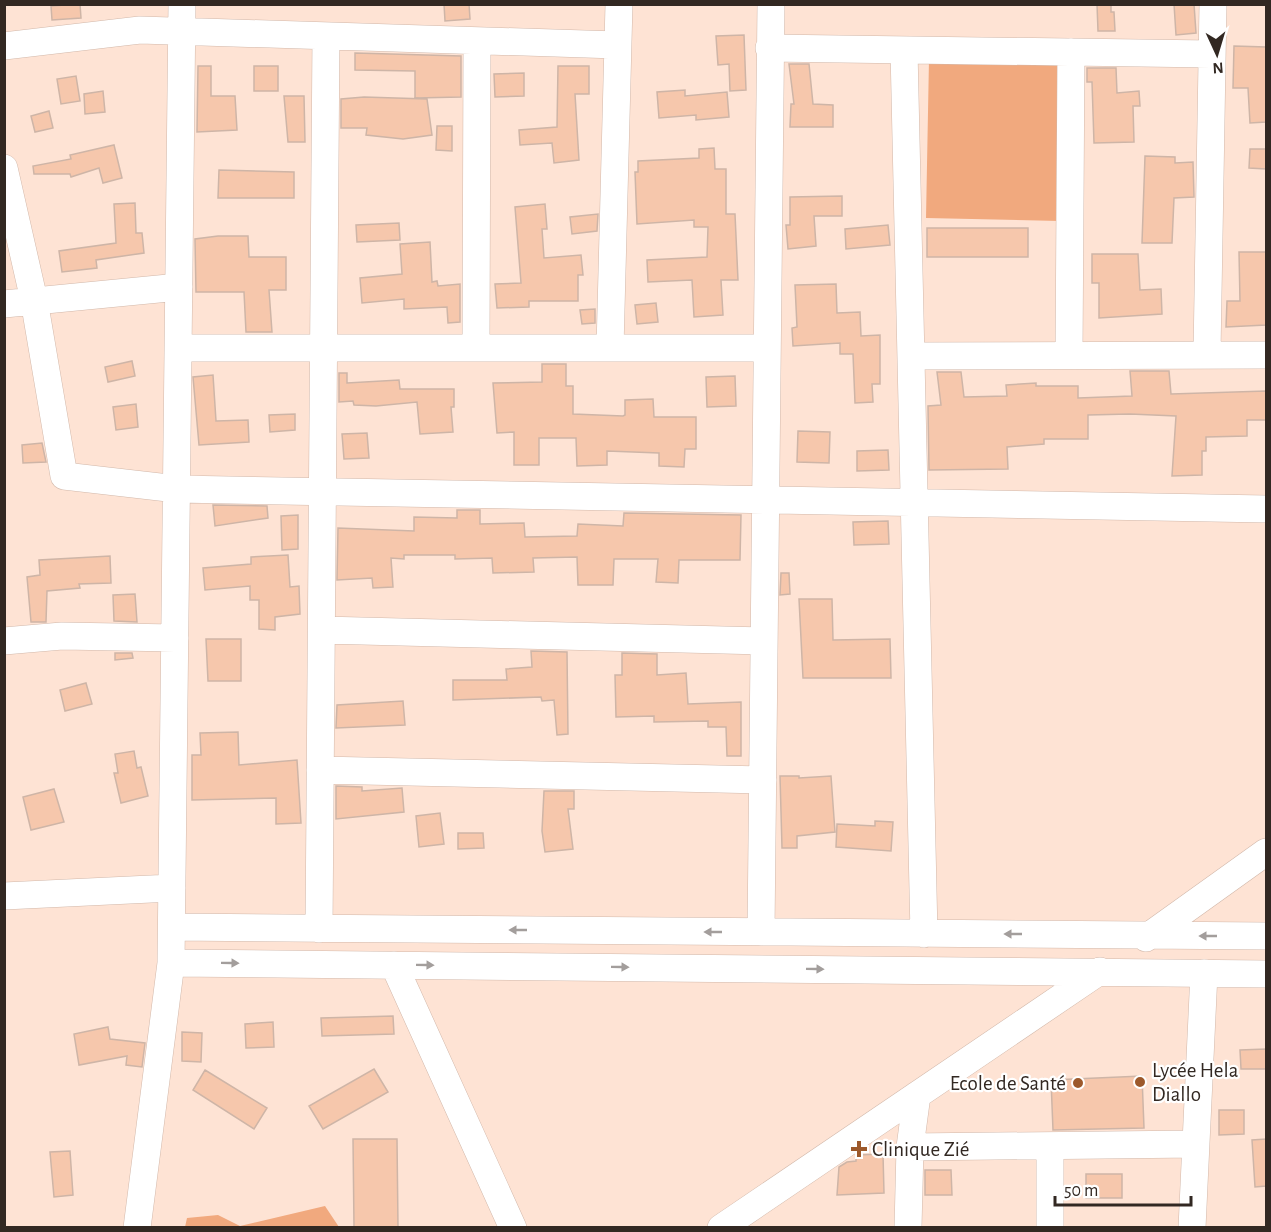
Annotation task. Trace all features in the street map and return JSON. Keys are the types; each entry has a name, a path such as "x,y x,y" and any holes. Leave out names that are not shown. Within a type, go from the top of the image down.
{"street":[{"path":"136,1227 171,963 182,4"},
{"path":"610,348 619,4"},
{"path":"761,932 771,4"},
{"path":"1207,353 1213,4"},
{"path":"4,46 140,30 617,45"},
{"path":"319,929 326,36"},
{"path":"476,348 477,40"},
{"path":"769,48 1211,54"},
{"path":"904,50 924,934"},
{"path":"1069,355 1071,52"},
{"path":"4,168 34,300 64,476 177,489 1266,509"},
{"path":"4,304 179,287"},
{"path":"178,348 766,348"},
{"path":"911,356 1207,353 1266,355"},
{"path":"322,630 764,641"},
{"path":"4,641 62,636 175,638"},
{"path":"320,770 763,780"},
{"path":"721,1227 753,1216 917,1095 1099,972 1266,852"},
{"path":"4,896 172,888"},
{"path":"172,927 1266,936"},
{"path":"171,963 1266,974"},
{"path":"394,965 513,1227"},
{"path":"1192,1227 1204,973"},
{"path":"908,1227 910,1148 917,1095"},
{"path":"910,1148 1196,1144"},
{"path":"1050,1146 1050,1227"}],"shaded area":[{"path":"929,59 1063,62 1060,221 926,218"},
{"path":"325,1206 339,1227 185,1227 187,1218 218,1215 240,1226"}],"building":[{"path":"80,4 81,18 52,20 51,6"},
{"path":"444,4 469,4 470,19 445,21"},
{"path":"1097,4 1111,4 1115,31 1098,31"},
{"path":"1174,4 1194,4 1196,33 1176,35"},
{"path":"744,35 746,90 730,91 729,64 718,65 716,36"},
{"path":"1234,46 1266,47 1266,122 1250,123 1248,88 1233,88"},
{"path":"355,53 461,56 461,97 415,98 415,71 355,70"},
{"path":"789,64 809,64 813,104 833,105 833,127 790,127 791,104 794,104"},
{"path":"198,66 211,66 211,96 235,96 237,130 197,132"},
{"path":"254,66 278,66 278,91 254,91"},
{"path":"558,66 589,66 589,94 575,94 579,160 554,163 552,143 520,145 519,130 557,127"},
{"path":"1087,68 1116,68 1117,93 1139,91 1140,106 1133,106 1134,142 1094,143 1092,82 1087,82"},
{"path":"524,73 524,96 495,97 494,74"},
{"path":"76,76 80,101 61,104 57,79"},
{"path":"685,90 685,96 727,92 729,117 696,120 696,115 659,118 657,92"},
{"path":"103,91 105,112 85,114 84,94"},
{"path":"284,96 304,96 305,142 288,142"},
{"path":"364,97 427,99 432,135 403,139 366,135 367,128 341,128 341,99"},
{"path":"49,111 53,128 35,132 31,116"},
{"path":"437,126 452,126 452,151 436,150"},
{"path":"114,145 122,178 103,183 99,168 71,177 70,174 34,174 33,166 71,159 70,155"},
{"path":"714,148 715,169 726,169 726,214 735,214 738,280 721,280 723,315 694,317 692,280 648,282 647,260 707,257 708,227 694,227 694,220 637,224 635,172 638,172 638,161 699,158 699,149"},
{"path":"1250,149 1266,149 1266,169 1249,168"},
{"path":"1145,156 1175,157 1175,163 1193,162 1194,197 1174,198 1172,243 1142,243"},
{"path":"219,170 294,172 294,198 218,198"},
{"path":"842,196 842,216 814,216 816,246 788,249 786,225 790,225 790,197"},
{"path":"135,203 136,233 142,233 144,253 96,260 97,268 62,272 59,251 116,243 114,204"},
{"path":"545,204 547,229 542,229 544,258 581,255 583,275 578,275 578,301 529,301 529,307 497,308 495,284 521,283 515,207"},
{"path":"598,214 597,231 572,234 570,217"},
{"path":"399,223 400,240 357,242 356,225"},
{"path":"888,225 890,245 846,249 845,229"},
{"path":"927,228 1028,228 1028,257 927,257"},
{"path":"248,236 249,257 286,257 286,290 269,290 272,332 246,332 244,292 196,292 195,239"},
{"path":"430,242 432,282 437,281 438,286 460,284 460,322 448,323 447,307 404,309 404,299 362,303 360,278 402,274 400,244"},
{"path":"1239,252 1266,252 1266,325 1226,327 1227,301 1240,301"},
{"path":"1092,254 1138,254 1140,290 1161,289 1162,314 1099,318 1099,283 1092,283"},
{"path":"836,284 837,313 860,312 861,336 880,335 880,384 872,384 873,402 855,403 853,354 840,354 840,343 793,346 792,328 797,327 795,285"},
{"path":"656,303 658,322 637,324 635,305"},
{"path":"595,309 595,323 582,324 580,310"},
{"path":"132,361 135,376 108,382 105,367"},
{"path":"542,364 566,364 566,386 573,386 573,414 623,416 625,415 625,400 653,399 654,417 696,417 696,449 685,449 684,467 659,466 659,453 607,451 607,465 577,466 576,438 539,438 539,465 514,465 514,432 497,433 493,383 542,382"},
{"path":"1130,371 1169,371 1171,394 1266,391 1266,420 1247,420 1247,436 1206,437 1206,451 1202,451 1202,475 1172,476 1176,416 1130,414 1088,415 1088,439 1044,439 1044,444 1007,447 1008,469 929,470 928,406 941,405 937,372 961,372 964,397 1007,396 1006,385 1036,383 1036,386 1078,386 1078,398 1132,396"},
{"path":"339,373 347,373 347,383 399,380 400,389 454,389 454,407 451,407 453,432 420,434 417,402 376,406 354,405 353,401 339,402"},
{"path":"213,375 216,421 248,420 249,442 199,445 193,377"},
{"path":"735,376 736,406 707,407 706,377"},
{"path":"136,404 138,427 116,430 113,407"},
{"path":"295,414 295,430 270,432 269,415"},
{"path":"798,431 830,432 829,463 797,462"},
{"path":"367,433 369,458 344,459 342,434"},
{"path":"42,443 46,462 23,463 22,445"},
{"path":"888,450 889,470 857,471 857,451"},
{"path":"213,505 267,506 268,518 215,526"},
{"path":"457,510 480,510 480,524 524,523 525,537 577,536 578,524 623,526 624,513 741,515 740,560 679,560 678,583 656,582 658,559 614,559 613,585 578,585 577,557 533,558 534,572 493,573 492,558 455,559 455,555 404,555 404,559 391,558 393,587 373,588 372,578 337,580 338,528 414,531 414,517 457,518"},
{"path":"298,515 298,549 282,550 281,516"},
{"path":"888,521 889,544 854,545 853,522"},
{"path":"288,555 290,587 299,586 300,614 275,617 275,630 259,629 259,600 250,600 250,586 205,590 203,568 251,564 251,557"},
{"path":"110,556 111,583 79,584 80,588 47,591 46,622 31,622 27,577 40,575 39,560"},
{"path":"781,573 789,573 790,594 780,595"},
{"path":"135,594 137,622 114,621 113,595"},
{"path":"799,599 832,599 833,640 890,639 891,678 803,678"},
{"path":"206,639 241,639 241,681 208,681"},
{"path":"531,651 567,652 568,734 557,735 554,700 542,701 541,697 453,700 453,680 507,680 506,669 532,667"},
{"path":"115,653 132,653 133,658 115,660"},
{"path":"622,653 657,654 657,675 686,673 688,704 741,702 741,756 727,756 726,727 708,727 708,721 654,722 654,716 616,717 615,675 622,675"},
{"path":"86,683 92,704 65,711 60,690"},
{"path":"403,701 405,725 336,728 337,705"},
{"path":"238,732 239,765 297,760 301,823 276,824 276,798 192,800 192,755 201,755 200,733"},
{"path":"134,751 137,768 141,767 148,796 121,803 114,773 118,773 115,754"},
{"path":"780,776 799,776 799,778 831,776 835,832 797,836 797,848 782,848"},
{"path":"336,786 362,787 362,791 402,788 404,812 336,819"},
{"path":"54,789 64,822 31,830 23,797"},
{"path":"544,791 574,791 574,809 568,809 573,849 545,852 542,831"},
{"path":"440,813 444,844 419,847 416,816"},
{"path":"875,821 893,822 891,851 836,847 837,824 875,826"},
{"path":"458,833 483,833 484,848 458,849"},
{"path":"393,1016 394,1034 322,1036 321,1018"},
{"path":"273,1022 274,1047 246,1048 245,1024"},
{"path":"108,1027 110,1039 145,1043 142,1067 126,1065 127,1056 79,1065 74,1034"},
{"path":"182,1032 202,1033 201,1062 182,1061"},
{"path":"1266,1049 1266,1069 1241,1069 1240,1050"},
{"path":"374,1069 388,1092 323,1129 309,1106"},
{"path":"205,1070 267,1108 254,1129 193,1090"},
{"path":"1142,1076 1144,1128 1053,1130 1051,1080"},
{"path":"1219,1110 1244,1110 1244,1134 1219,1135"},
{"path":"353,1139 397,1139 398,1227 354,1227"},
{"path":"1266,1139 1266,1186 1255,1187 1252,1140"},
{"path":"70,1151 73,1195 54,1197 50,1152"},
{"path":"883,1154 884,1193 837,1195 839,1167 847,1162 856,1161 856,1155"},
{"path":"925,1170 951,1170 952,1195 925,1195"},
{"path":"1086,1174 1122,1174 1122,1198 1086,1198"}],"place":[{"name":"Lycée Hela Diallo","path":"1140,1082"},
{"name":"Ecole de Santé","path":"1078,1083"},
{"name":"Clinique Zié","path":"859,1149"}]}
